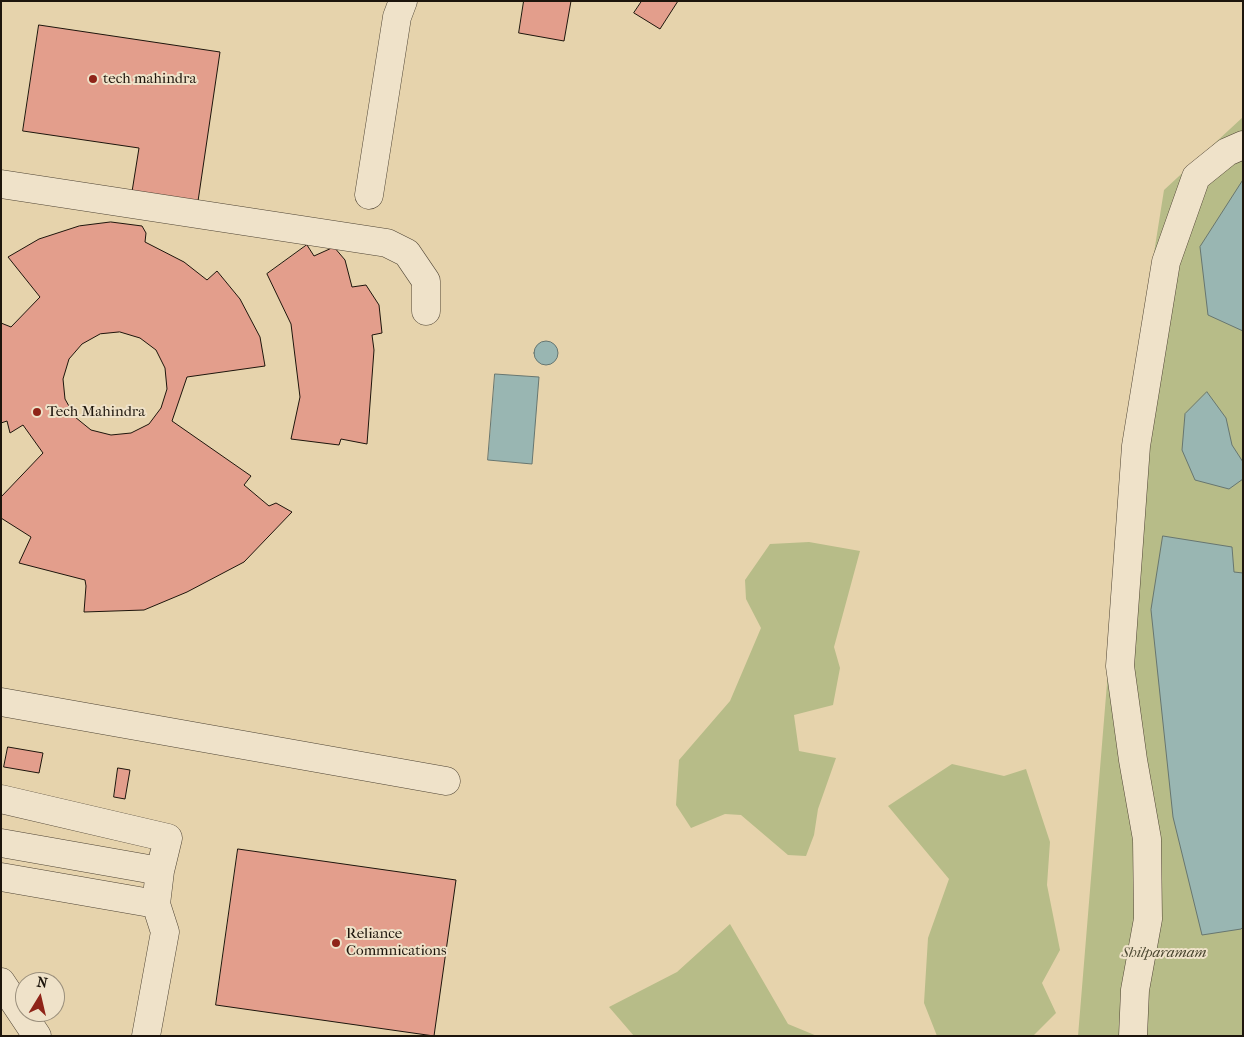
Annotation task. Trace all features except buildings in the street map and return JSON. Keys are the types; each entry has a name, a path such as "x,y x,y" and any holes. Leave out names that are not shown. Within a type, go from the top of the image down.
{"street":[{"path":"370,195 397,17 403,1"},
{"path":"1133,1036 1135,990 1148,919 1148,839 1133,760 1120,666 1125,570 1136,446 1166,262 1196,177 1227,152 1243,145"},
{"path":"1,184 387,243 407,253 426,282 426,311"},
{"path":"1,702 446,781"},
{"path":"1,799 168,838 160,871 156,904 165,932 146,1036"},
{"path":"1,843 160,871"},
{"path":"1,878 156,904"},
{"path":"6,1001 37,1036"}],"green space":[{"name":"Shilparamam","path":"1243,117 1243,1036 1078,1036 1130,404 1164,190"},
{"path":"809,542 860,551 834,647 840,668 833,705 794,715 799,751 836,758 818,809 814,835 806,856 788,855 741,815 725,814 691,828 676,805 679,760 730,701 761,628 746,599 745,580 770,544"},
{"path":"952,764 1004,776 1026,769 1050,842 1047,885 1060,950 1042,983 1056,1013 1033,1036 937,1036 924,1003 928,938 949,879 888,806"},
{"path":"730,924 788,1024 817,1036 634,1036 609,1007 677,972"}],"water":[{"path":"1243,180 1243,331 1208,315 1200,247"},
{"path":"546,341 555,344 558,353 555,362 546,365 537,362 534,353 537,344"},
{"path":"495,374 539,377 532,464 488,460"},
{"path":"1207,392 1226,418 1232,445 1243,462 1243,479 1229,489 1195,480 1182,450 1185,414"},
{"path":"1163,536 1232,547 1234,572 1243,573 1243,927 1241,929 1202,935 1173,817 1151,610"}],"place":[{"name":"tech mahindra","path":"93,79"},
{"name":"Tech Mahindra","path":"37,412"},
{"name":"Reliance Commnications","path":"336,943"}]}
